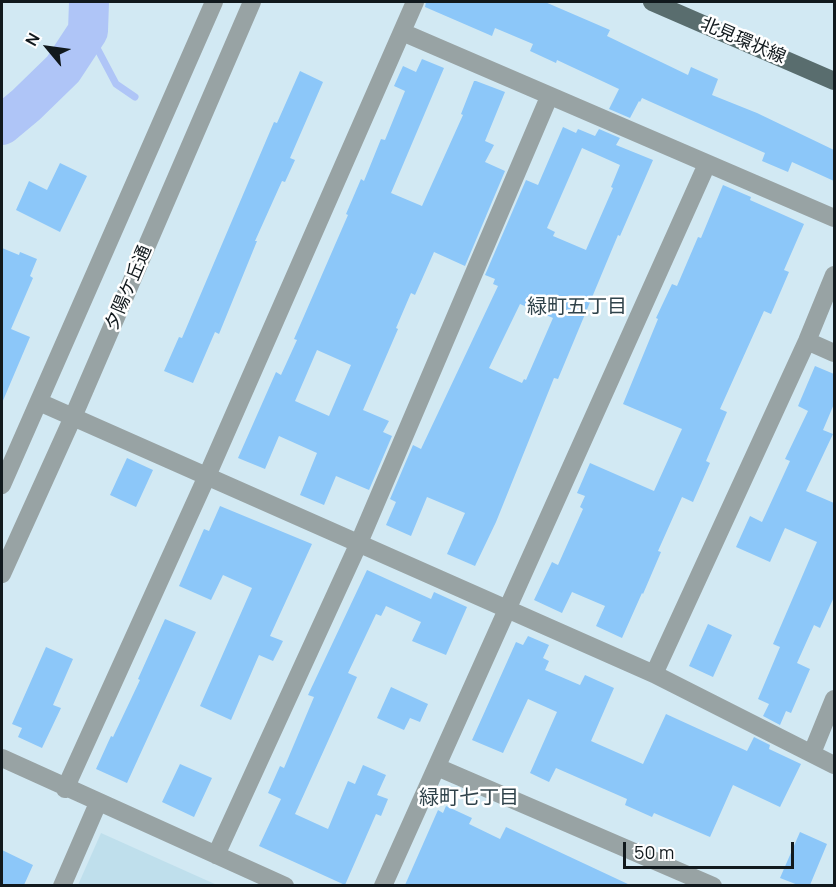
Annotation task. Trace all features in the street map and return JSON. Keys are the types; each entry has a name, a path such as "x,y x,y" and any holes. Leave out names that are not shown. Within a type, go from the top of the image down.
{"main road":[{"name":"北見環状線","path":"652,2 834,81"}],"street":[{"name":"夕陽ケ丘通","path":"2,485 214,2"},
{"name":"夕陽ケ丘通","path":"2,574 73,417 252,2"},
{"path":"65,789 207,476 415,2"},
{"path":"402,32 834,218"},
{"path":"216,855 358,545 549,97"},
{"path":"383,885 707,164"},
{"path":"654,674 807,341 834,275"},
{"path":"807,341 834,353"},
{"path":"39,402 654,674 834,765"},
{"path":"812,753 834,699"},
{"path":"2,759 285,885"},
{"path":"437,767 712,885"},
{"path":"62,885 98,803"}],"shaded area":[{"path":"101,833 217,885 78,885"}],"building":[{"path":"426,2 545,2 610,30 607,36 688,75 691,67 718,79 712,95 757,113 834,150 834,181 792,162 788,172 762,161 765,153 642,98 630,118 609,109 619,89 557,60 556,63 530,51 533,44 495,28 492,36 425,7"},
{"path":"422,59 444,68 391,193 422,206 463,115 461,114 474,81 505,92 485,141 494,145 485,162 505,171 465,266 434,252 415,295 411,293 396,328 398,329 363,410 389,421 383,432 392,436 369,490 336,476 324,505 300,495 317,453 279,436 265,469 238,458 276,372 281,375 297,340 294,339 348,215 346,214 361,179 364,181 381,139 385,140 405,91 394,86 403,66 416,72","holes":["317,350 351,365 329,416 295,401"]},
{"path":"300,71 323,82 290,158 295,160 285,182 282,181 255,241 257,241 219,334 215,332 193,383 164,371 179,337 182,338 274,122 277,123"},
{"path":"563,127 576,133 578,129 595,136 599,129 620,138 616,145 653,160 620,236 618,235 558,379 554,378 496,522 475,566 447,554 465,513 427,497 411,536 386,525 396,502 390,499 413,445 421,449 498,286 493,284 495,279 485,275 526,180 538,185","holes":["582,148 620,165 611,187 613,188 586,250 553,236 555,232 547,228","520,304 553,318 526,380 524,379 522,383 489,368"]},
{"path":"60,163 87,176 60,232 16,210 29,181 47,190"},
{"path":"723,185 751,197 750,200 804,224 784,270 789,272 771,314 764,311 720,409 727,412 706,461 710,463 693,502 682,497 658,551 661,552 622,638 596,626 605,606 572,592 562,613 534,600 552,562 558,565 583,509 580,507 585,496 577,493 590,463 654,491 682,429 623,404 658,319 656,318 672,284 677,286 698,237 701,238"},
{"path":"2,248 37,259 30,276 33,278 11,329 30,337 2,403"},
{"path":"815,366 834,374 834,404 823,430 833,434 806,491 834,503 834,597 820,628 814,625 797,663 810,669 791,713 786,711 780,725 763,716 769,704 758,699 780,647 773,644 817,542 785,528 770,562 736,547 750,516 762,522 790,461 785,459 808,411 798,406"},
{"path":"127,458 153,470 136,507 110,495"},
{"path":"220,506 312,544 270,636 283,641 273,661 259,655 231,720 200,706 252,588 223,575 211,600 179,586 204,529 209,531"},
{"path":"367,570 431,599 434,592 467,607 446,655 412,641 421,622 386,606 381,616 376,614 348,673 357,677 295,814 328,829 348,781 355,784 363,765 386,775 377,795 388,799 381,816 376,814 345,885 259,846 281,799 268,793 280,766 284,768 314,697 308,695"},
{"path":"165,619 196,632 127,783 96,769 140,680 138,679"},
{"path":"708,624 732,635 713,677 689,666"},
{"path":"528,636 549,645 543,658 549,661 545,670 580,685 585,675 614,688 591,741 643,764 666,714 747,751 754,737 770,745 769,749 801,764 780,807 733,785 710,837 654,813 652,817 625,805 627,799 556,768 549,782 530,773 557,712 528,699 503,753 472,740 516,642 523,645"},
{"path":"46,647 73,659 53,705 61,708 42,748 18,737 22,728 12,724"},
{"path":"391,687 428,704 420,722 410,718 404,730 377,718"},
{"path":"180,764 212,778 194,817 162,802"},
{"path":"446,806 472,818 469,824 500,839 506,827 630,885 405,885 438,810 443,813"},
{"path":"800,832 827,844 810,885 798,885 780,878"},
{"path":"2,850 33,865 24,885 2,885"}],"waterway":[{"path":"2,125 63,69 88,31 89,2"},
{"path":"88,31 116,84 135,97"}],"district":[{"name":"緑町五丁目","path":"577,307"},
{"name":"緑町七丁目","path":"469,798"}]}
